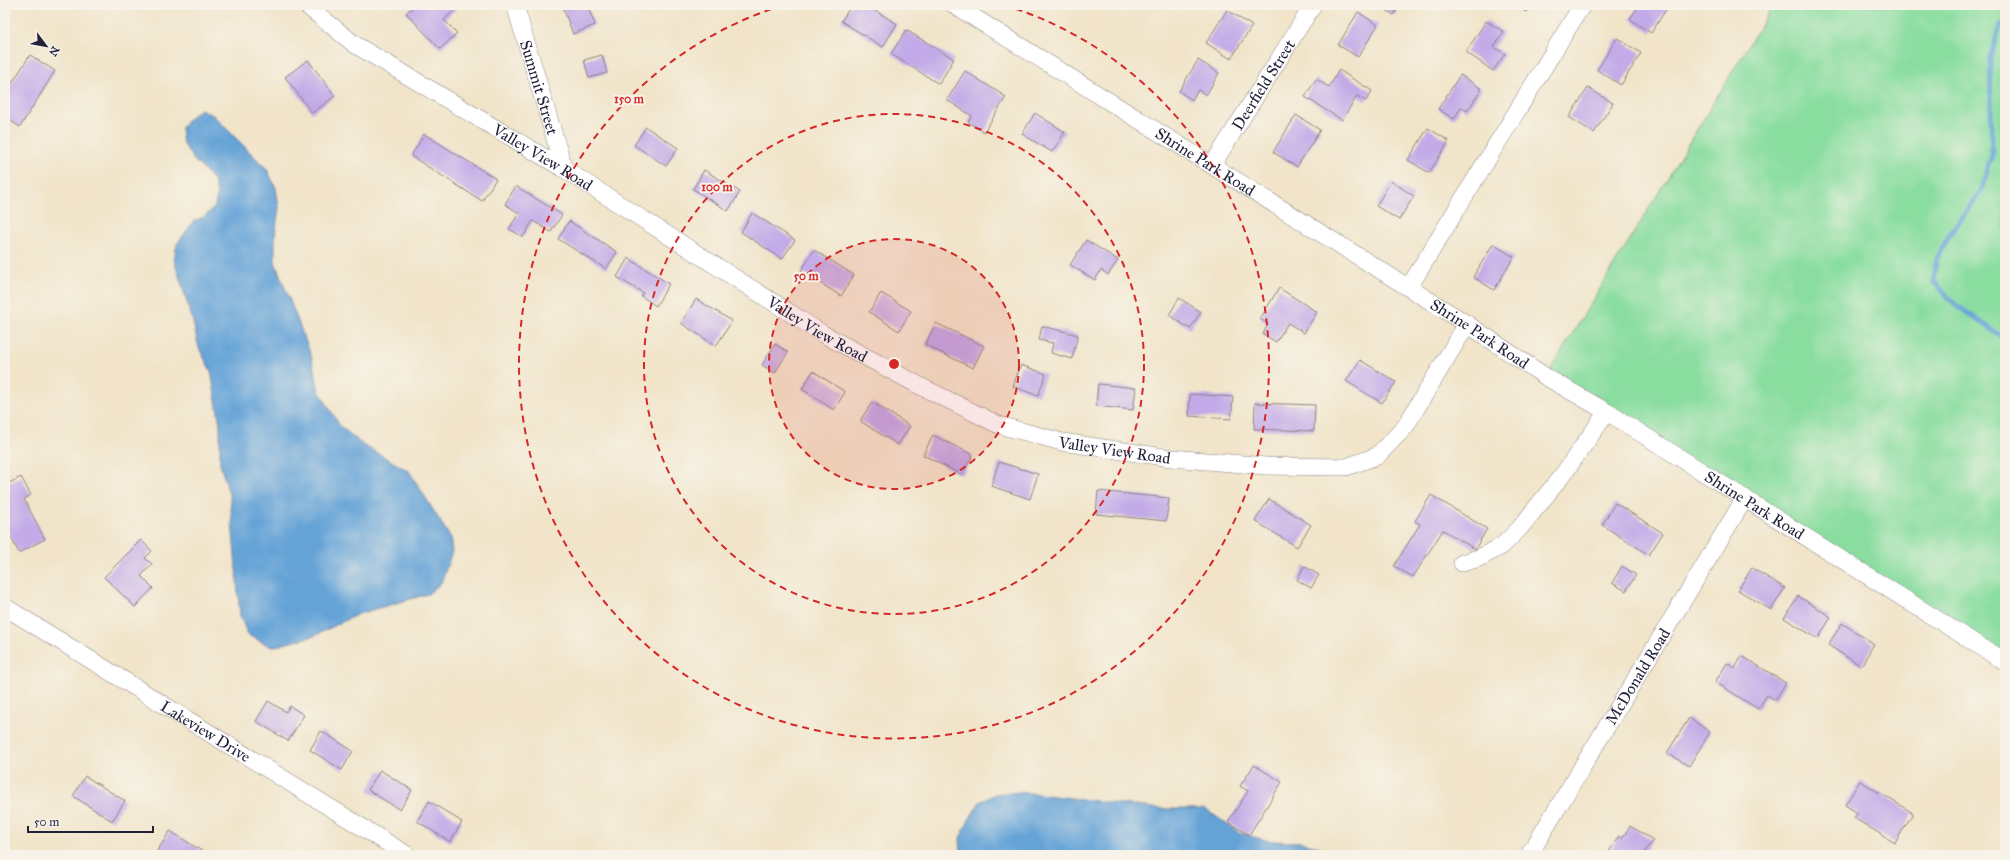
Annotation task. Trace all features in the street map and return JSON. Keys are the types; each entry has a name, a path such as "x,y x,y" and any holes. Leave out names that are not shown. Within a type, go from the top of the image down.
{"street":[{"name":"Valley View Road","path":"306,5 354,44 564,169 823,334 922,387 999,425 1062,442 1179,458 1266,466 1346,467 1378,456 1405,427 1467,324"},
{"name":"Summit Street","path":"515,5 564,169"},
{"name":"Shrine Park Road","path":"954,5 1213,164 1409,287 1467,324 1546,378 1607,412 2005,662"},
{"name":"Deerfield Street","path":"1213,164 1313,5"},
{"path":"1409,287 1582,5"},
{"path":"1462,563 1479,558 1502,546 1520,528 1564,473 1607,412"},
{"name":"McDonald Road","path":"1529,855 1745,498"},
{"name":"Lakeview Drive","path":"5,607 406,855"}],"green space":[{"path":"1773,5 2005,5 2005,662 1546,377"}],"water":[{"path":"201,109 214,116 267,169 276,188 279,207 275,235 275,262 311,355 319,391 340,426 363,445 409,471 450,537 452,552 441,583 428,594 358,614 314,636 272,647 248,635 240,616 230,497 220,464 220,424 211,371 199,348 192,318 174,260 177,244 194,221 204,217 215,207 217,194 214,180 194,160 183,143 181,129 190,117"},
{"path":"1021,792 1162,809 1205,809 1240,833 1269,841 1301,842 1333,851 1339,855 961,855 960,838 980,802 995,794"}],"building":[{"path":"415,5 452,5 456,9 444,20 457,33 440,49 406,13"},
{"path":"562,5 587,5 595,25 573,34"},
{"path":"852,5 866,5 897,24 883,47 841,21"},
{"path":"1378,5 1400,5 1394,15"},
{"path":"1515,5 1531,5 1526,12"},
{"path":"1639,5 1669,5 1651,33 1630,19"},
{"path":"1227,10 1252,26 1231,59 1206,43"},
{"path":"1358,12 1378,25 1358,57 1338,45"},
{"path":"1486,21 1504,32 1494,47 1505,54 1493,71 1466,52"},
{"path":"906,30 954,59 939,84 891,54"},
{"path":"1617,38 1641,53 1621,85 1597,70"},
{"path":"30,55 55,71 20,127 5,117 5,94"},
{"path":"602,55 607,73 589,78 584,60"},
{"path":"308,60 335,96 312,113 285,77"},
{"path":"1198,60 1219,73 1206,95 1198,90 1192,100 1179,91"},
{"path":"1339,70 1372,91 1366,101 1357,96 1342,120 1305,97 1316,79 1329,87"},
{"path":"965,71 1006,97 984,132 968,122 972,116 947,100"},
{"path":"1460,75 1482,89 1467,111 1461,107 1454,119 1438,109"},
{"path":"1588,88 1613,103 1594,133 1569,117"},
{"path":"1035,113 1065,132 1052,152 1022,134"},
{"path":"1296,115 1320,130 1297,167 1273,152"},
{"path":"646,127 678,148 666,166 634,145"},
{"path":"1428,128 1449,141 1429,173 1408,160"},
{"path":"424,134 496,179 482,201 411,156"},
{"path":"704,170 740,192 728,211 693,189"},
{"path":"1391,181 1414,196 1399,220 1376,206"},
{"path":"516,186 562,215 551,232 533,221 523,237 509,229 519,213 505,204"},
{"path":"752,213 795,240 782,259 741,232"},
{"path":"569,221 617,252 606,269 558,239"},
{"path":"1086,240 1118,260 1108,275 1101,270 1095,280 1070,265"},
{"path":"1493,244 1514,257 1494,290 1473,277"},
{"path":"814,250 854,275 841,296 801,271"},
{"path":"628,258 669,284 656,306 641,296 643,293 617,277"},
{"path":"1279,288 1317,312 1304,333 1288,323 1276,342 1263,334 1268,324 1260,319"},
{"path":"881,293 911,311 899,331 869,312"},
{"path":"1179,298 1201,312 1190,329 1169,315"},
{"path":"696,299 732,321 716,346 681,323"},
{"path":"936,323 984,346 973,368 925,345"},
{"path":"1042,326 1078,335 1072,359 1051,353 1053,343 1039,340"},
{"path":"775,344 788,352 775,373 762,365"},
{"path":"1360,360 1396,382 1382,403 1346,381"},
{"path":"1021,365 1046,374 1038,396 1013,386"},
{"path":"813,371 845,392 834,410 802,389"},
{"path":"1098,384 1136,388 1133,410 1096,406"},
{"path":"1190,394 1233,397 1231,419 1189,416"},
{"path":"872,402 910,426 898,445 860,421"},
{"path":"1255,403 1315,405 1314,431 1254,429"},
{"path":"933,435 973,455 962,475 923,455"},
{"path":"999,462 1038,474 1030,499 991,486"},
{"path":"21,477 31,495 24,499 45,539 19,553 5,526 5,485"},
{"path":"1098,491 1169,498 1166,521 1096,514"},
{"path":"1431,495 1487,529 1475,549 1443,530 1413,577 1394,566 1420,524 1415,521"},
{"path":"1269,499 1311,525 1297,547 1255,521"},
{"path":"1615,503 1663,533 1649,555 1602,525"},
{"path":"141,540 152,551 145,558 152,564 141,576 153,588 135,607 104,577"},
{"path":"1304,566 1319,575 1311,588 1297,580"},
{"path":"1622,566 1636,575 1626,591 1612,583"},
{"path":"1752,568 1785,588 1771,610 1738,590"},
{"path":"1798,596 1831,617 1818,639 1784,618"},
{"path":"1842,623 1874,644 1861,666 1828,645"},
{"path":"1742,656 1786,683 1775,700 1767,695 1758,709 1715,682 1727,663 1735,668"},
{"path":"268,701 286,712 290,706 304,715 288,741 256,721"},
{"path":"1689,718 1710,732 1689,766 1667,753"},
{"path":"321,731 353,751 342,770 310,750"},
{"path":"1254,765 1282,782 1249,835 1228,822 1248,791 1240,786"},
{"path":"380,770 412,790 400,810 368,790"},
{"path":"85,776 125,801 112,821 73,796"},
{"path":"1860,781 1913,813 1895,843 1854,818 1858,813 1845,805"},
{"path":"429,801 462,822 450,842 417,821"},
{"path":"1630,826 1653,840 1643,855 1607,855 1619,836 1622,839"},
{"path":"170,831 208,855 159,855 156,853"}],"waterway":[{"path":"2005,22 2000,26 1990,57 1992,155 1980,193 1950,234 1936,260 1934,282 1956,305 2005,339"}]}
